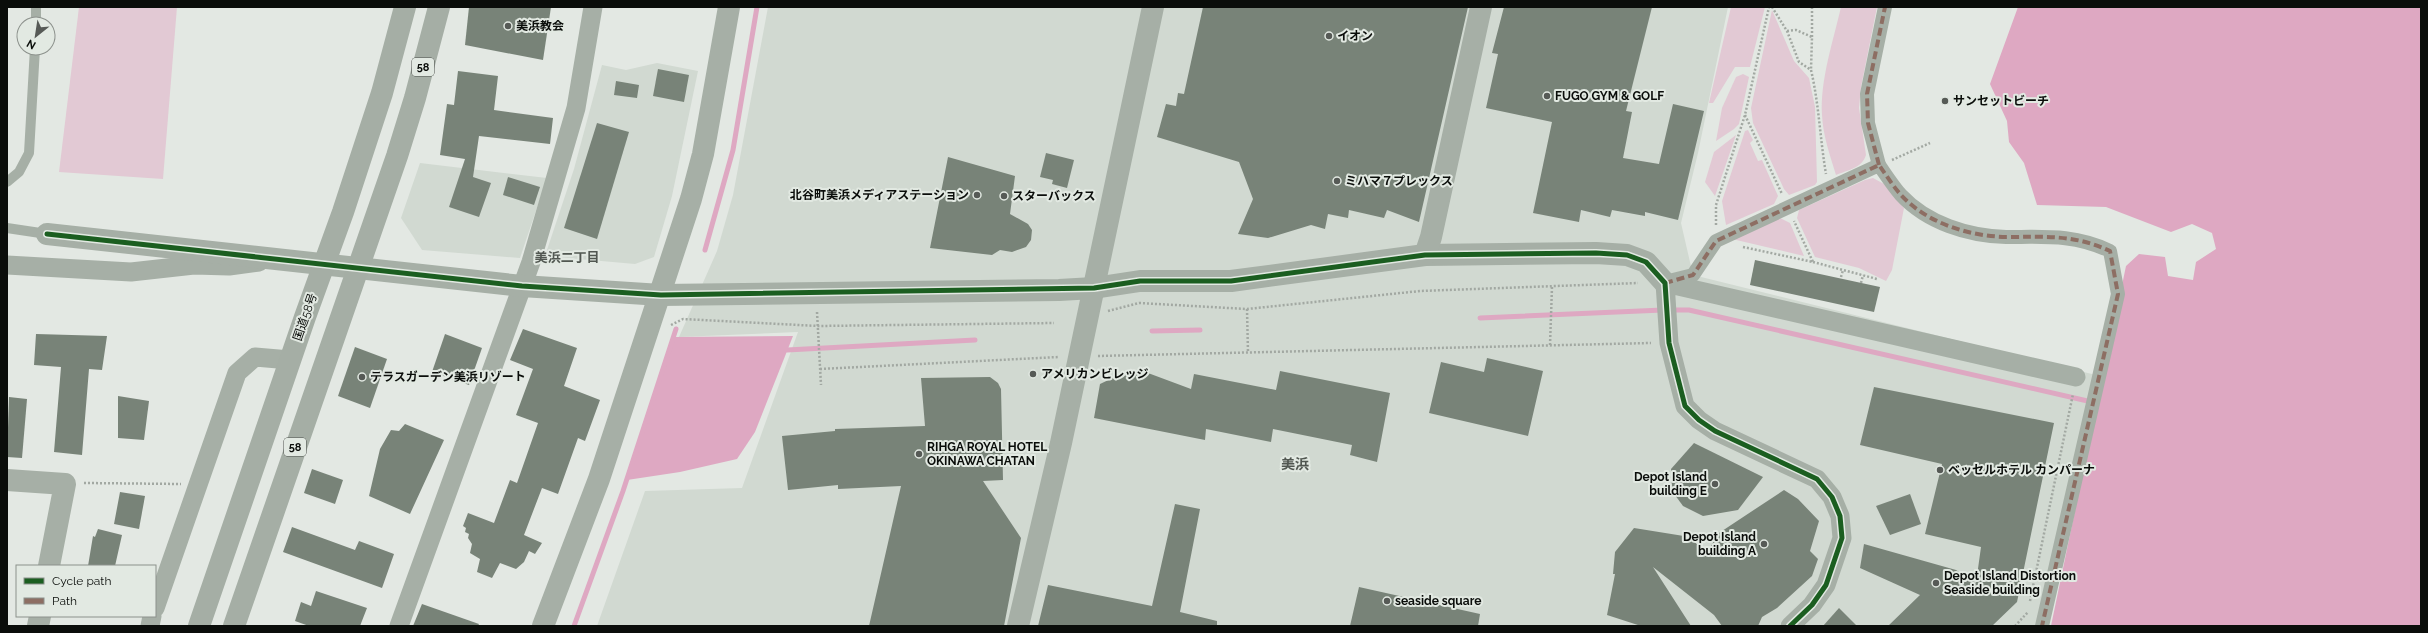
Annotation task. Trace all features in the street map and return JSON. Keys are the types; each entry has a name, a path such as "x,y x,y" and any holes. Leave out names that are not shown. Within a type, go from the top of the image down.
{"highway":[{"name":"国道58号","path":"199,626 382,93 405,7"},
{"name":"58","path":"234,626 358,269 415,98 439,7"}],"street":[{"path":"400,626 531,262 576,108 594,7"},
{"path":"543,626 599,479 661,295 703,154 729,7"},
{"path":"1018,626 1079,357 1154,7"},
{"path":"1424,255 1431,237 1481,7"},
{"path":"1885,7 1867,94 1868,123 1879,165 1901,195 1923,212 1947,226 1974,234 2005,237 2049,235 2090,242 2110,251 2118,294 2042,626"},
{"path":"1664,282 1693,275 1716,241 1879,165"},
{"path":"47,234 522,286 661,295 1094,288 1140,281 1231,281 1424,255 1596,253 1626,255 1646,262 1664,282 2076,377"},
{"path":"7,265 131,272 194,265 229,266 278,260"},
{"path":"1664,282 1669,343 1685,406 1699,420 1715,431 1817,480 1832,498 1840,516 1842,538 1826,585 1812,605 1790,626"},
{"path":"156,605 237,373 255,357 290,360"},
{"path":"7,480 65,484 49,565"}],"lane":[{"path":"7,182 19,172 29,153 34,56"},
{"path":"7,228 47,234"}],"path":[{"path":"1716,241 1716,205 1745,115 1769,7"},
{"path":"1772,7 1787,31 1799,62 1812,70"},
{"path":"1812,7 1812,70 1817,97 1820,141 1829,188"},
{"path":"1787,31 1796,30 1812,37"},
{"path":"1879,165 1930,143"},
{"path":"1813,262 1877,279"},
{"path":"1841,278 1843,270"},
{"path":"1861,282 1863,276"},
{"path":"1106,317 1108,311 1139,303 1246,309 1420,291 1664,282"},
{"path":"1550,345 1552,287"},
{"path":"1246,309 1248,353"},
{"path":"669,326 683,319 818,326 1054,323"},
{"path":"818,333 821,385"},
{"path":"820,369 1079,357 1669,343"},
{"path":"2015,626 2028,614 2076,377"},
{"path":"65,484 166,483 198,486"}],"shaded area":[{"path":"79,7 177,7 163,179 59,172"},
{"name":"アメリカンビレッジ","path":"768,7 1728,7 1698,153 1681,223 1693,275 2100,376 2044,626 597,626 645,491 742,488 798,332 679,337 717,251 733,195"},
{"path":"1731,7 1765,7 1750,67 1735,67 1713,103 1709,103"},
{"path":"1841,7 1877,7 1861,87 1859,108 1866,155 1858,166 1836,175 1824,130 1822,102 1825,75"},
{"path":"2018,7 2421,7 2421,626 2051,626 2126,266 2139,254 2165,257 2168,276 2193,280 2196,262 2216,249 2212,233 2192,224 2171,232 2106,207 2037,205 2024,163 2009,142 2007,121 1990,84"},
{"path":"1772,10 1794,61 1809,78 1815,107 1817,182 1815,185 1789,195 1784,189 1753,123 1751,108"},
{"path":"657,63 698,71 672,196 654,257 635,264 545,256 574,169 602,65 626,70"},
{"path":"1743,74 1749,77 1739,124 1716,141 1722,108 1736,77"},
{"path":"1748,130 1753,140 1750,143 1758,161 1762,160 1778,196 1774,204 1726,225 1722,201 1745,131"},
{"path":"1736,135 1715,196 1705,182 1714,152"},
{"path":"420,163 547,178 520,258 422,250 401,218"},
{"path":"1873,178 1884,184 1904,208 1892,270 1886,281 1859,268 1815,257 1797,218 1799,210 1865,180"},
{"path":"1780,218 1790,223 1804,256 1732,239"},
{"path":"793,336 755,432 737,459 680,472 627,480 674,337"}],"building":[{"name":"美浜教会","path":"469,7 551,7 543,60 465,45"},
{"path":"1203,7 1468,7 1419,222 1387,210 1384,218 1349,210 1348,218 1328,214 1325,229 1311,225 1268,238 1238,234 1253,199 1239,162 1157,137 1166,104 1176,106 1178,93 1184,94"},
{"path":"1504,7 1652,7 1626,111 1632,112 1623,158 1659,164 1673,104 1704,111 1678,220 1645,212 1645,216 1612,210 1610,217 1581,210 1579,222 1533,213 1552,122 1486,108 1498,54 1492,53"},
{"path":"658,69 689,75 684,102 653,96"},
{"path":"458,71 498,76 494,110 553,118 550,144 479,136 473,177 491,183 479,217 449,207 465,159 440,155 447,104 454,105"},
{"path":"616,81 639,85 637,98 614,95"},
{"path":"597,123 629,132 597,239 564,228"},
{"path":"1046,153 1074,160 1067,188 1052,184 1053,180 1040,177"},
{"name":"北谷町美浜メディアステーション","path":"948,157 1015,176 1010,214 1028,224 1032,230 1031,240 1026,247 1012,252 1000,250 992,255 930,248"},
{"path":"508,177 540,187 534,205 503,195"},
{"path":"1755,260 1880,287 1874,312 1750,285"},
{"path":"523,329 577,348 564,386 600,400 585,441 578,438 558,494 542,488 524,535 542,543 535,554 529,551 524,562 516,569 500,563 492,578 477,572 480,559 470,553 472,544 468,538 469,534 465,532 466,528 463,526 468,513 494,523 510,480 517,483 538,423 516,415 533,369 510,360"},
{"path":"36,334 107,336 102,370 89,369 82,455 54,452 61,367 34,365"},
{"path":"445,334 482,348 469,385 432,372"},
{"name":"テラスガーデン美浜リゾート","path":"355,347 387,359 370,408 338,396"},
{"path":"1487,358 1543,371 1528,436 1429,413 1441,362 1484,372"},
{"path":"1280,371 1390,393 1377,462 1350,455 1352,445 1273,429 1271,442 1206,429 1205,440 1094,418 1100,384 1119,375 1148,373 1191,389 1194,374 1276,390"},
{"path":"990,377 998,383 1001,389 1003,480 983,481 1021,538 1004,626 869,626 901,486 838,489 838,485 788,490 782,436 835,431 835,429 925,426 921,378"},
{"path":"1874,387 2054,423 2017,602 1992,626 1888,626 1920,595 1860,568 1864,544 1956,570 1976,583 1981,547 1925,534 1942,464 1860,445"},
{"path":"118,396 149,401 144,440 118,438"},
{"path":"9,397 27,399 22,458 7,457"},
{"path":"405,424 444,440 410,514 369,496 380,449 391,430 399,431"},
{"name":"Depot Island building E","path":"1694,443 1763,477 1738,510 1703,516 1683,506 1672,491 1671,469"},
{"path":"312,469 343,480 335,504 304,493"},
{"path":"1784,490 1798,499 1819,521 1810,551 1818,559 1812,576 1777,608 1762,617 1758,626 1722,626 1714,615 1653,567 1691,626 1641,626 1607,615 1615,574 1613,574 1615,552 1634,528 1690,537 1706,554 1719,533"},
{"path":"120,492 145,496 139,529 114,524"},
{"path":"1910,494 1921,524 1890,535 1876,506"},
{"path":"1175,504 1200,509 1180,612 1217,621 1217,626 1038,626 1048,585 1152,606"},
{"path":"292,527 355,550 359,541 394,554 382,588 283,552"},
{"path":"98,529 122,535 115,565 88,565 93,536 95,537"},
{"name":"seaside square","path":"1359,587 1480,614 1478,626 1350,626"},
{"path":"316,591 367,608 360,626 309,626 295,621 301,602 311,606"},
{"path":"422,604 479,624 478,626 413,626"},
{"path":"1839,608 1857,626 1823,626"}],"waterway":[{"path":"705,250 733,150 757,7"},
{"path":"1480,318 1663,310"},
{"path":"1671,310 1689,310 2092,402"},
{"path":"574,626 623,491 676,329"},
{"path":"1152,331 1200,330"},
{"path":"787,350 975,340"}],"marked path":[{"path":"1879,165 1868,123 1867,94 1885,7"},
{"path":"1665,283 1693,275 1716,241 1879,165 1898,192 1911,205 1949,226 1963,231 1992,236 2071,239 2110,251 2118,294 2042,626"}],"cycle path":[{"path":"47,234 522,286 661,295 1094,288 1140,281 1231,281 1425,255 1596,253 1627,255 1646,262 1665,283 1669,343 1685,406 1699,420 1715,431 1817,479 1832,497 1840,516 1842,538 1826,585 1812,605 1790,626"}],"place":[{"name":"美浜教会","path":"508,26"},
{"name":"イオン","path":"1329,36"},
{"name":"FUGO GYM & GOLF","path":"1547,96"},
{"name":"サンセットビーチ","path":"1945,101"},
{"name":"ミハマ７プレックス","path":"1337,181"},
{"name":"北谷町美浜メディアステーション","path":"977,195"},
{"name":"スターバックス","path":"1004,196"},
{"name":"アメリカンビレッジ","path":"1033,374"},
{"name":"テラスガーデン美浜リゾート","path":"362,377"},
{"name":"RIHGA ROYAL HOTEL OKINAWA CHATAN","path":"919,454"},
{"name":"ベッセルホテル カンパーナ","path":"1940,470"},
{"name":"Depot Island building E","path":"1715,484"},
{"name":"Depot Island building A","path":"1764,544"},
{"name":"Depot Island Distortion Seaside building","path":"1936,583"},
{"name":"seaside square","path":"1387,601"}],"district":[{"name":"美浜二丁目","path":"567,257"},
{"name":"美浜","path":"1295,464"}]}
